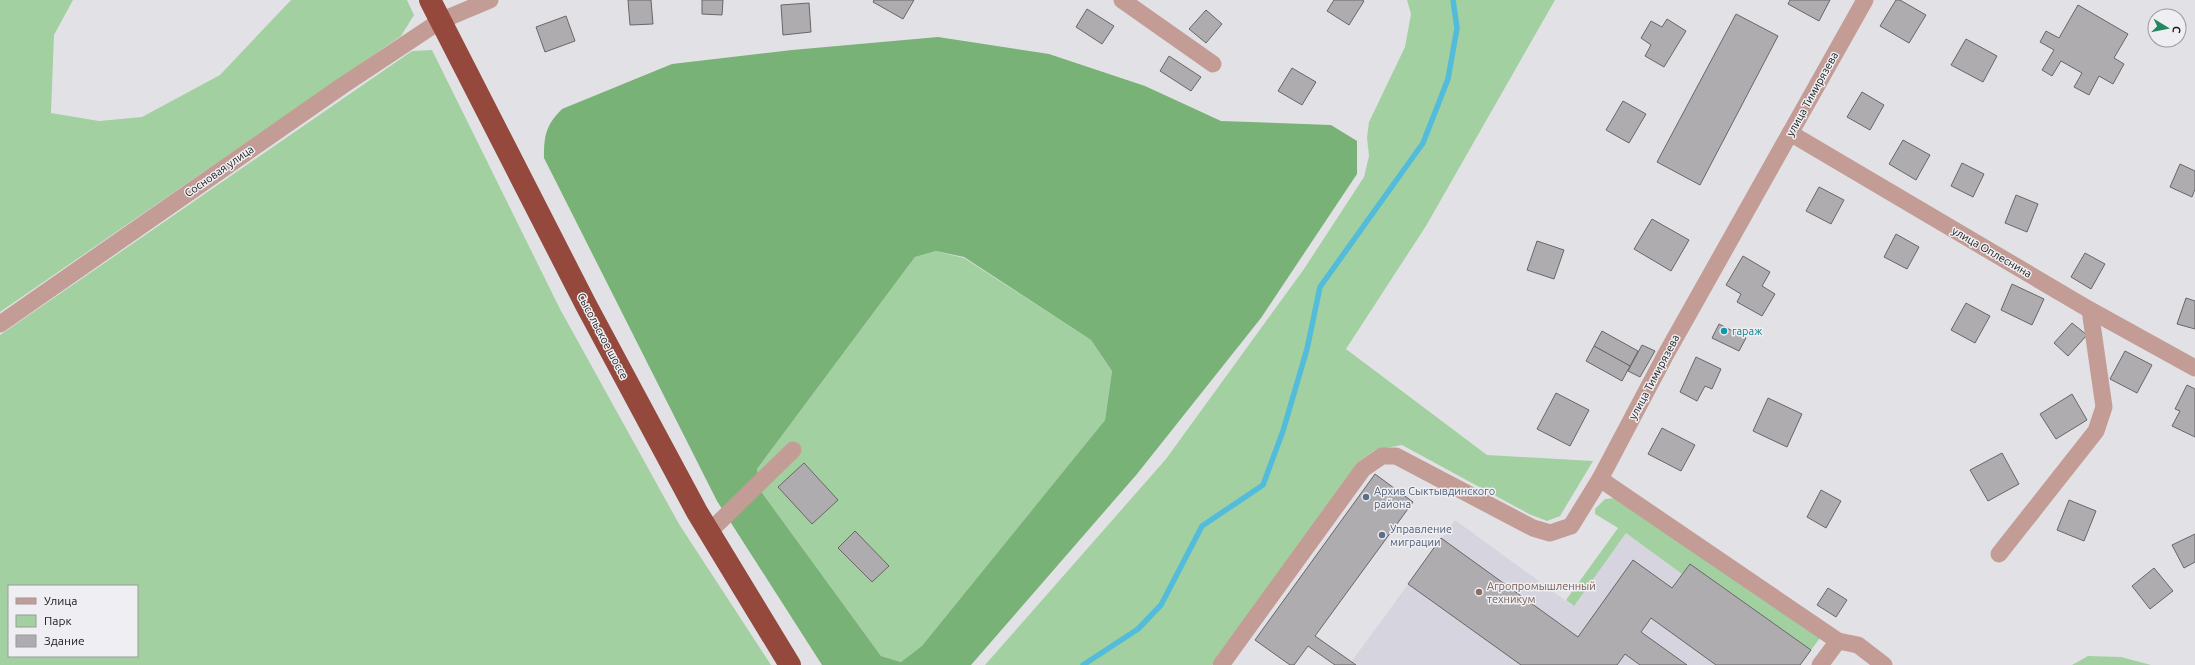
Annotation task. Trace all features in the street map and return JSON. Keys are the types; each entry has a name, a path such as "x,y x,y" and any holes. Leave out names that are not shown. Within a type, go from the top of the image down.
{"highway":[{"name":"Сысольское шоссе","path":"430,0 586,305 709,532 790,665"}],"street":[{"name":"Сосновая улица","path":"0,324 342,86 440,21 490,0"},
{"path":"1122,0 1213,64"},
{"name":"улица Тимирязева","path":"1221,665 1363,469 1382,456 1396,456 1533,528 1550,533 1571,526 1600,478 1666,354 1865,0"},
{"name":"улица Оплеснина","path":"1790,134 2090,310 2195,368"},
{"path":"1999,554 2096,431 2104,407 2090,310"},
{"path":"709,532 793,450"},
{"path":"1600,478 1838,641 1858,645 1884,665"},
{"path":"1820,665 1838,641"}],"shaded area":[{"name":"Агропромышленный техникум","path":"1455,520 1573,606 1626,533 1682,574 1690,564 1811,650 1800,665 1349,665"}],"green space":[{"path":"0,0 73,0 54,35 51,113 99,121 142,117 220,75 291,0 407,0 414,15 401,36 0,312"},
{"path":"1407,0 1555,0 1426,226 1346,349 1487,455 1593,461 1560,516 1547,521 1529,514 1402,445 1375,450 1357,463 1212,665 985,665 1166,459 1304,269 1364,177 1369,156 1367,138 1369,122 1405,47 1411,14"},
{"path":"938,37 1049,54 1145,86 1221,121 1331,125 1357,141 1357,174 1261,318 1137,474 971,665 822,665 717,501 544,158 545,137 549,125 562,109 672,64 792,50","holes":["936,251 964,257 1091,340 1112,371 1105,420 922,646 901,662 881,656 760,490 757,469 915,257"]},
{"path":"432,50 560,309 679,524 771,665 0,665 0,335 412,51"},
{"path":"936,251 964,258 1091,340 1112,371 1105,420 922,647 901,662 881,656 760,490 757,469 915,257"},
{"path":"1615,498 1820,638 1811,650 1690,564 1682,574 1626,533 1574,606 1566,600 1618,528 1595,514 1595,509 1605,499"},
{"path":"2088,656 2121,657 2151,665 2072,665"}],"building":[{"path":"628,0 651,0 653,24 630,25"},
{"path":"702,0 723,0 722,15 702,14"},
{"path":"874,0 914,0 903,19 873,2"},
{"path":"1334,0 1364,1 1349,25 1327,11"},
{"path":"1790,0 1830,0 1819,21 1788,4"},
{"path":"1896,0 1900,0 1926,15 1909,43 1880,26"},
{"path":"809,3 811,32 783,35 781,5"},
{"path":"2078,5 2128,34 2114,58 2124,64 2113,84 2099,76 2089,95 2074,87 2082,73 2061,61 2052,76 2042,70 2054,50 2040,42 2046,31 2059,38"},
{"path":"1087,9 1114,26 1102,44 1076,27"},
{"path":"1206,10 1222,24 1206,43 1189,29"},
{"path":"1736,14 1778,36 1700,185 1657,162"},
{"path":"566,16 575,41 545,52 536,27"},
{"path":"1667,19 1686,31 1664,67 1645,56 1651,45 1641,38 1651,21 1662,27"},
{"path":"1966,39 1997,56 1983,82 1951,65"},
{"path":"1169,56 1201,77 1191,91 1160,71"},
{"path":"1292,68 1316,82 1302,105 1278,91"},
{"path":"1862,92 1884,105 1870,130 1847,117"},
{"path":"1623,101 1646,114 1629,143 1606,130"},
{"path":"1903,140 1930,155 1916,180 1889,164"},
{"path":"1962,163 1984,174 1973,197 1951,186"},
{"path":"2180,164 2195,171 2195,189 2192,197 2170,187"},
{"path":"1819,187 1844,200 1831,224 1806,211"},
{"path":"2016,195 2038,204 2027,232 2005,223"},
{"path":"1652,219 1689,240 1671,271 1634,249"},
{"path":"1896,234 1919,247 1907,269 1884,257"},
{"path":"1537,241 1564,250 1554,279 1527,270"},
{"path":"2085,253 2105,264 2091,289 2071,277"},
{"path":"1743,256 1770,272 1762,286 1775,294 1762,316 1737,302 1741,294 1726,285"},
{"path":"2012,284 2044,299 2032,325 2001,310"},
{"path":"2186,298 2195,301 2195,329 2177,324"},
{"path":"1966,303 1990,316 1975,343 1951,330"},
{"path":"2072,323 2087,335 2068,356 2054,343"},
{"name":"гараж","path":"1719,324 1746,338 1739,351 1712,338"},
{"path":"1602,331 1638,351 1630,366 1594,346"},
{"path":"1642,345 1655,351 1640,377 1628,371"},
{"path":"1594,346 1630,366 1622,381 1586,361"},
{"path":"2125,351 2152,365 2137,393 2110,379"},
{"path":"1696,357 1721,369 1712,389 1705,386 1697,401 1680,392"},
{"path":"2187,385 2195,389 2195,437 2172,426 2180,411 2175,409"},
{"path":"1556,393 1589,410 1570,446 1537,429"},
{"path":"2072,394 2087,420 2056,439 2040,414"},
{"path":"1768,398 1802,414 1787,447 1753,431"},
{"path":"1662,428 1695,445 1681,471 1648,454"},
{"path":"2002,453 2019,484 1988,501 1970,470"},
{"path":"804,463 838,500 812,524 778,487"},
{"path":"1375,474 1413,502 1315,636 1356,665 1335,665 1308,646 1294,665 1290,665 1255,640"},
{"path":"1821,490 1841,501 1826,528 1807,517"},
{"path":"2069,500 2096,511 2084,541 2057,530"},
{"path":"855,531 889,566 872,582 838,548"},
{"path":"2195,534 2195,562 2184,568 2172,545"},
{"name":"Агропромышленный техникум","path":"1441,538 1578,637 1633,560 1672,588 1690,564 1811,650 1800,665 1716,665 1651,618 1641,632 1687,665 1640,665 1625,654 1617,665 1521,665 1408,584"},
{"path":"2154,568 2173,591 2150,609 2132,586"},
{"path":"1828,588 1847,600 1836,617 1817,605"}],"waterway":[{"path":"1083,665 1138,629 1161,605 1202,526 1263,485 1283,431 1307,349 1320,287 1423,143 1448,79 1457,28 1453,0"}],"place":[{"name":"гараж","path":"1724,331"},
{"name":"Архив Сыктывдинского района","path":"1366,497"},
{"name":"Управление миграции","path":"1382,535"},
{"name":"Агропромышленный техникум","path":"1479,592"}]}
